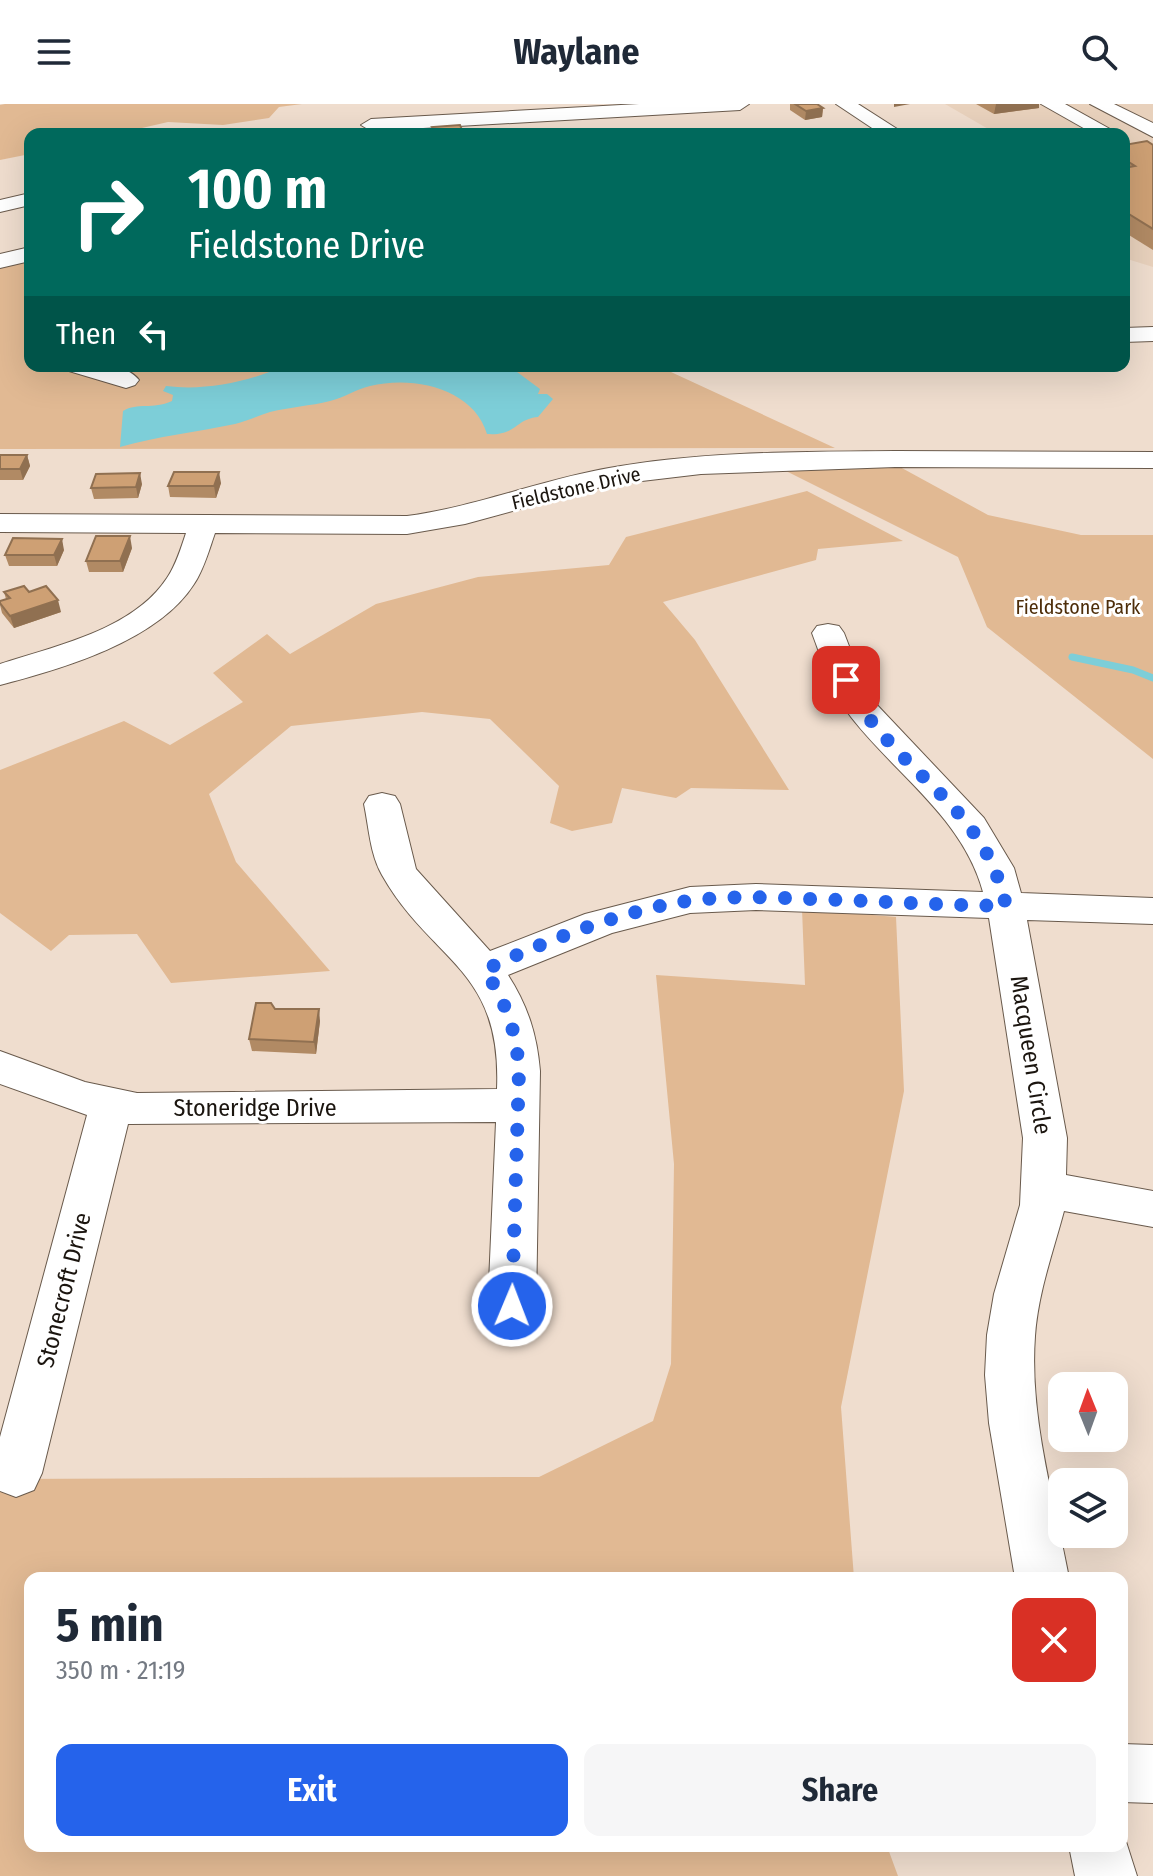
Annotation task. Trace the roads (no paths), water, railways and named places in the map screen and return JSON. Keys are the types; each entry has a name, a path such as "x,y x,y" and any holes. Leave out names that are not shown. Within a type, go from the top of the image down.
{"street":[{"path":"371,125 740,104"},
{"path":"845,104 885,128"},
{"path":"1050,104 1097,128"},
{"path":"1099,104 1153,131"},
{"path":"1130,138 1153,139"},
{"path":"0,206 24,200"},
{"path":"0,261 24,255"},
{"path":"1130,335 1153,334"},
{"path":"99,372 126,380"},
{"name":"Fieldstone Drive","path":"0,523 379,526 425,523 616,475 805,460 1153,460"},
{"path":"0,675 104,637 139,620 163,603 180,582 203,525"},
{"name":"Macqueen Circle","path":"828,633 846,680 870,720 971,826 995,868 1006,906 1043,1112 1045,1189 1018,1294 1011,1335 1010,1375 1014,1423 1041,1572"},
{"path":"382,804 393,860 400,874 485,970 504,1002 517,1035 512,1306"},
{"path":"485,970 609,922 667,904 692,901 760,897 1153,911"},
{"name":"Stoneridge Drive","path":"0,1067 111,1106 137,1109 517,1105"},
{"name":"Stonecroft Drive","path":"16,1473 111,1106"},
{"path":"1045,1189 1153,1209"},
{"path":"1128,1773 1153,1774"},
{"path":"1100,1852 1106,1876"}],"water":[{"path":"269,372 517,372 540,389 538,394 547,394 553,399 538,417 504,432 487,434 480,419 456,396 423,384 387,383 365,387 330,401 270,412 235,424 120,447 123,411 172,401 173,395 163,391 166,386 226,384"}],"waterway":[{"path":"1072,657 1133,670 1153,678"}],"park label":[{"name":"Fieldstone Park","path":"1078,607"}]}
